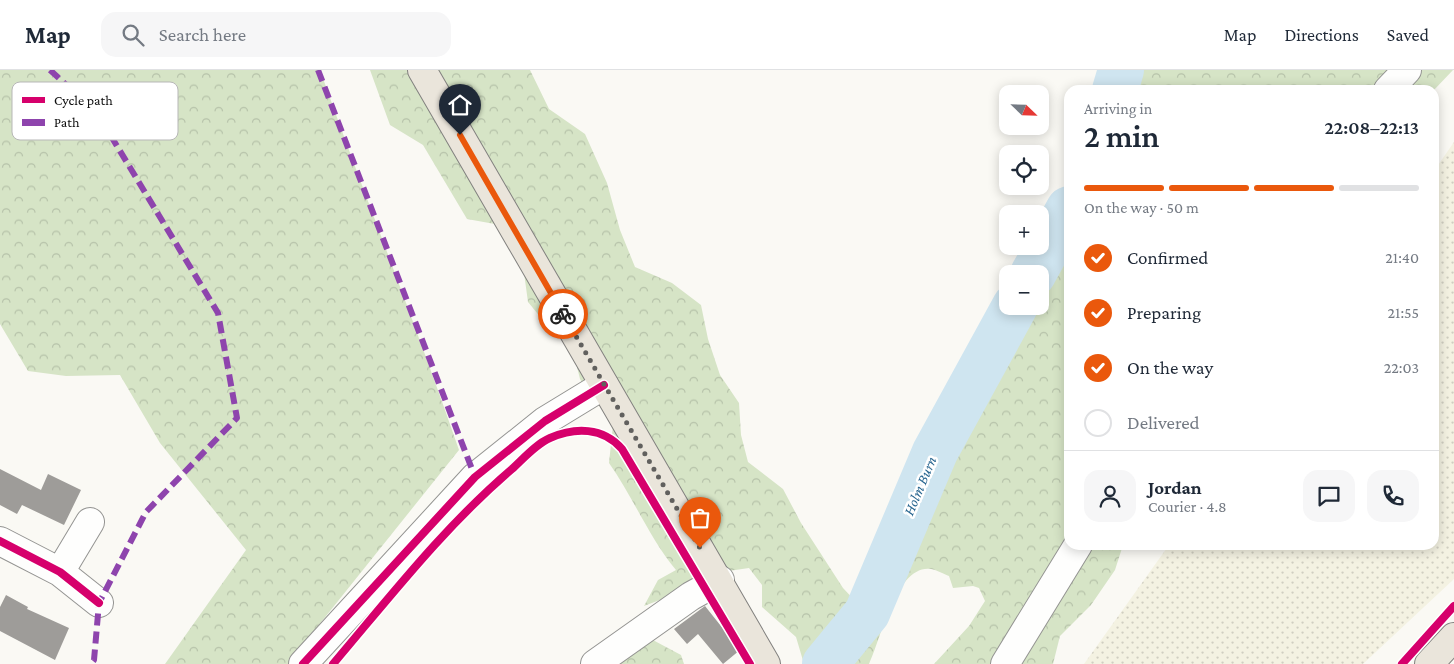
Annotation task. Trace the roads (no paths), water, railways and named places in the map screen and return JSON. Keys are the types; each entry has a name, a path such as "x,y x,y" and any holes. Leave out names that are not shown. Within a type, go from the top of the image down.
{"main road":[{"path":"422,70 604,385 720,580 766,664"},
{"path":"1429,664 1454,636"}],"street":[{"path":"1392,85 1406,70"},
{"path":"303,664 475,477 545,420 604,385"},
{"path":"60,572 90,522"},
{"path":"0,541 60,572 99,603"},
{"path":"1006,664 1075,550"},
{"path":"595,664 683,601 720,580"}],"waterway":[{"name":"Holm Burn","path":"1116,85 1121,70"},
{"name":"Holm Burn","path":"1038,265 1064,218"},
{"name":"Holm Burn","path":"825,664 867,613 935,452 1010,315"}]}
